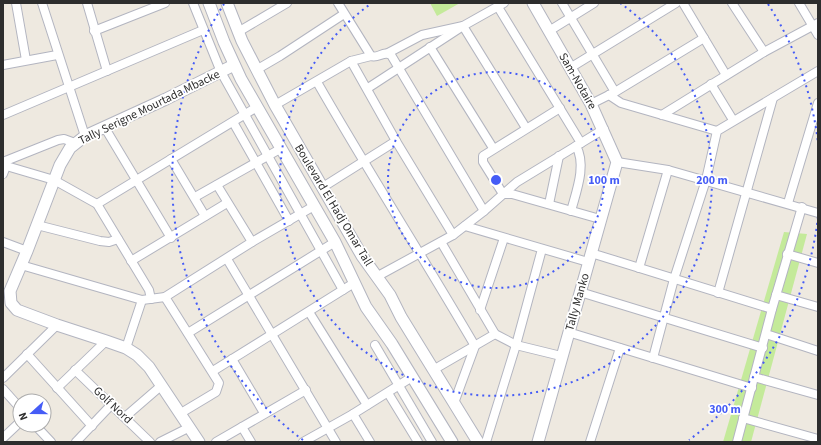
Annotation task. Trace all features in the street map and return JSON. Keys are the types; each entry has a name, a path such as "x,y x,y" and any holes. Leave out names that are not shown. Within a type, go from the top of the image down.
{"street":[{"path":"16,3 26,60"},
{"path":"42,3 57,55 85,136"},
{"path":"87,3 107,71"},
{"path":"94,31 141,7 165,3"},
{"path":"193,3 221,72 269,155 343,290"},
{"name":"Boulevard El Hadj Omar Tall","path":"209,3 234,65 280,149 335,242 366,307 452,442"},
{"name":"Boulevard El Hadj Omar Tall","path":"227,3 238,32 275,105 362,256 378,276 478,442"},
{"path":"238,32 287,3"},
{"path":"338,3 371,56"},
{"name":"Sam-Notaire","path":"533,3 591,104 604,129 616,162"},
{"path":"562,3 593,54 612,93 621,102 717,131"},
{"path":"549,31 594,3"},
{"path":"570,68 676,3"},
{"path":"682,3 726,75"},
{"path":"732,3 764,52"},
{"path":"799,3 815,24 818,35"},
{"path":"368,88 463,26 501,5 560,108 579,145 580,177 571,211"},
{"path":"256,70 344,14"},
{"path":"662,115 764,52 815,24"},
{"path":"275,105 351,61 388,53 422,35 463,26"},
{"path":"463,26 526,128"},
{"path":"3,115 203,30"},
{"path":"591,104 704,38"},
{"path":"430,47 493,148"},
{"path":"388,53 391,55 484,210"},
{"path":"3,65 57,55"},
{"path":"351,61 368,88 396,141 453,235"},
{"name":"Tally Serigne Mourtada Mbacke","path":"199,442 162,385 144,361 126,348 57,325 15,308 6,293 27,251 64,156 75,144 85,136 105,128 234,65"},
{"path":"653,358 674,279 706,180 717,131 733,120 818,71"},
{"path":"317,82 362,162 421,253 475,346"},
{"path":"711,84 733,120"},
{"path":"718,293 773,98"},
{"path":"788,203 818,103"},
{"path":"97,204 257,108"},
{"path":"503,194 482,158 493,148 560,108"},
{"path":"233,122 289,221"},
{"path":"105,128 171,238"},
{"path":"378,276 453,235 517,182 604,129"},
{"path":"4,167 58,140 64,139 75,144"},
{"path":"322,187 396,141"},
{"path":"195,197 280,149"},
{"path":"549,204 559,156"},
{"path":"171,159 205,216"},
{"path":"616,162 668,170 747,191 818,213"},
{"name":"Tally Manko","path":"541,441 561,356 616,162"},
{"path":"4,167 54,180 97,204 149,290 151,299"},
{"path":"639,268 668,170"},
{"path":"217,185 252,242"},
{"path":"503,194 512,194 600,219"},
{"path":"131,261 227,203"},
{"path":"21,265 142,300 165,297 252,242 314,206"},
{"path":"737,442 787,254 802,207"},
{"path":"38,225 100,241 109,242 118,239"},
{"path":"465,226 542,249 639,268 772,309"},
{"path":"480,310 504,238"},
{"path":"3,242 27,251"},
{"path":"188,333 335,242"},
{"path":"441,242 495,334 516,345 561,356"},
{"path":"486,442 516,345 542,249"},
{"path":"787,254 818,263"},
{"path":"227,259 336,442"},
{"path":"213,371 354,283"},
{"path":"580,292 763,348"},
{"path":"776,295 818,307"},
{"path":"165,297 213,371 219,383 218,389 181,413"},
{"path":"126,348 142,300"},
{"path":"309,312 367,405"},
{"path":"3,378 57,325"},
{"path":"568,332 752,388"},
{"path":"434,370 495,334"},
{"path":"766,334 818,351"},
{"path":"57,388 106,341"},
{"path":"374,345 432,442"},
{"path":"454,403 475,346"},
{"path":"590,442 620,348"},
{"path":"27,354 92,426"},
{"path":"232,359 264,413"},
{"name":"Golf Nord","path":"75,370 150,442"},
{"path":"303,442 353,414 412,377"},
{"path":"754,377 818,395"},
{"path":"125,417 162,385"},
{"path":"3,389 12,399"},
{"path":"216,442 306,390"},
{"path":"388,392 418,442"},
{"path":"76,442 112,404"},
{"path":"353,414 370,442"},
{"path":"743,418 818,439"},
{"path":"160,442 190,427"},
{"path":"242,427 251,442"},
{"path":"3,438 12,430"},
{"path":"43,433 52,442"}],"green space":[{"path":"430,3 460,3 437,16"},
{"path":"784,232 807,234 751,442 723,442"}]}
